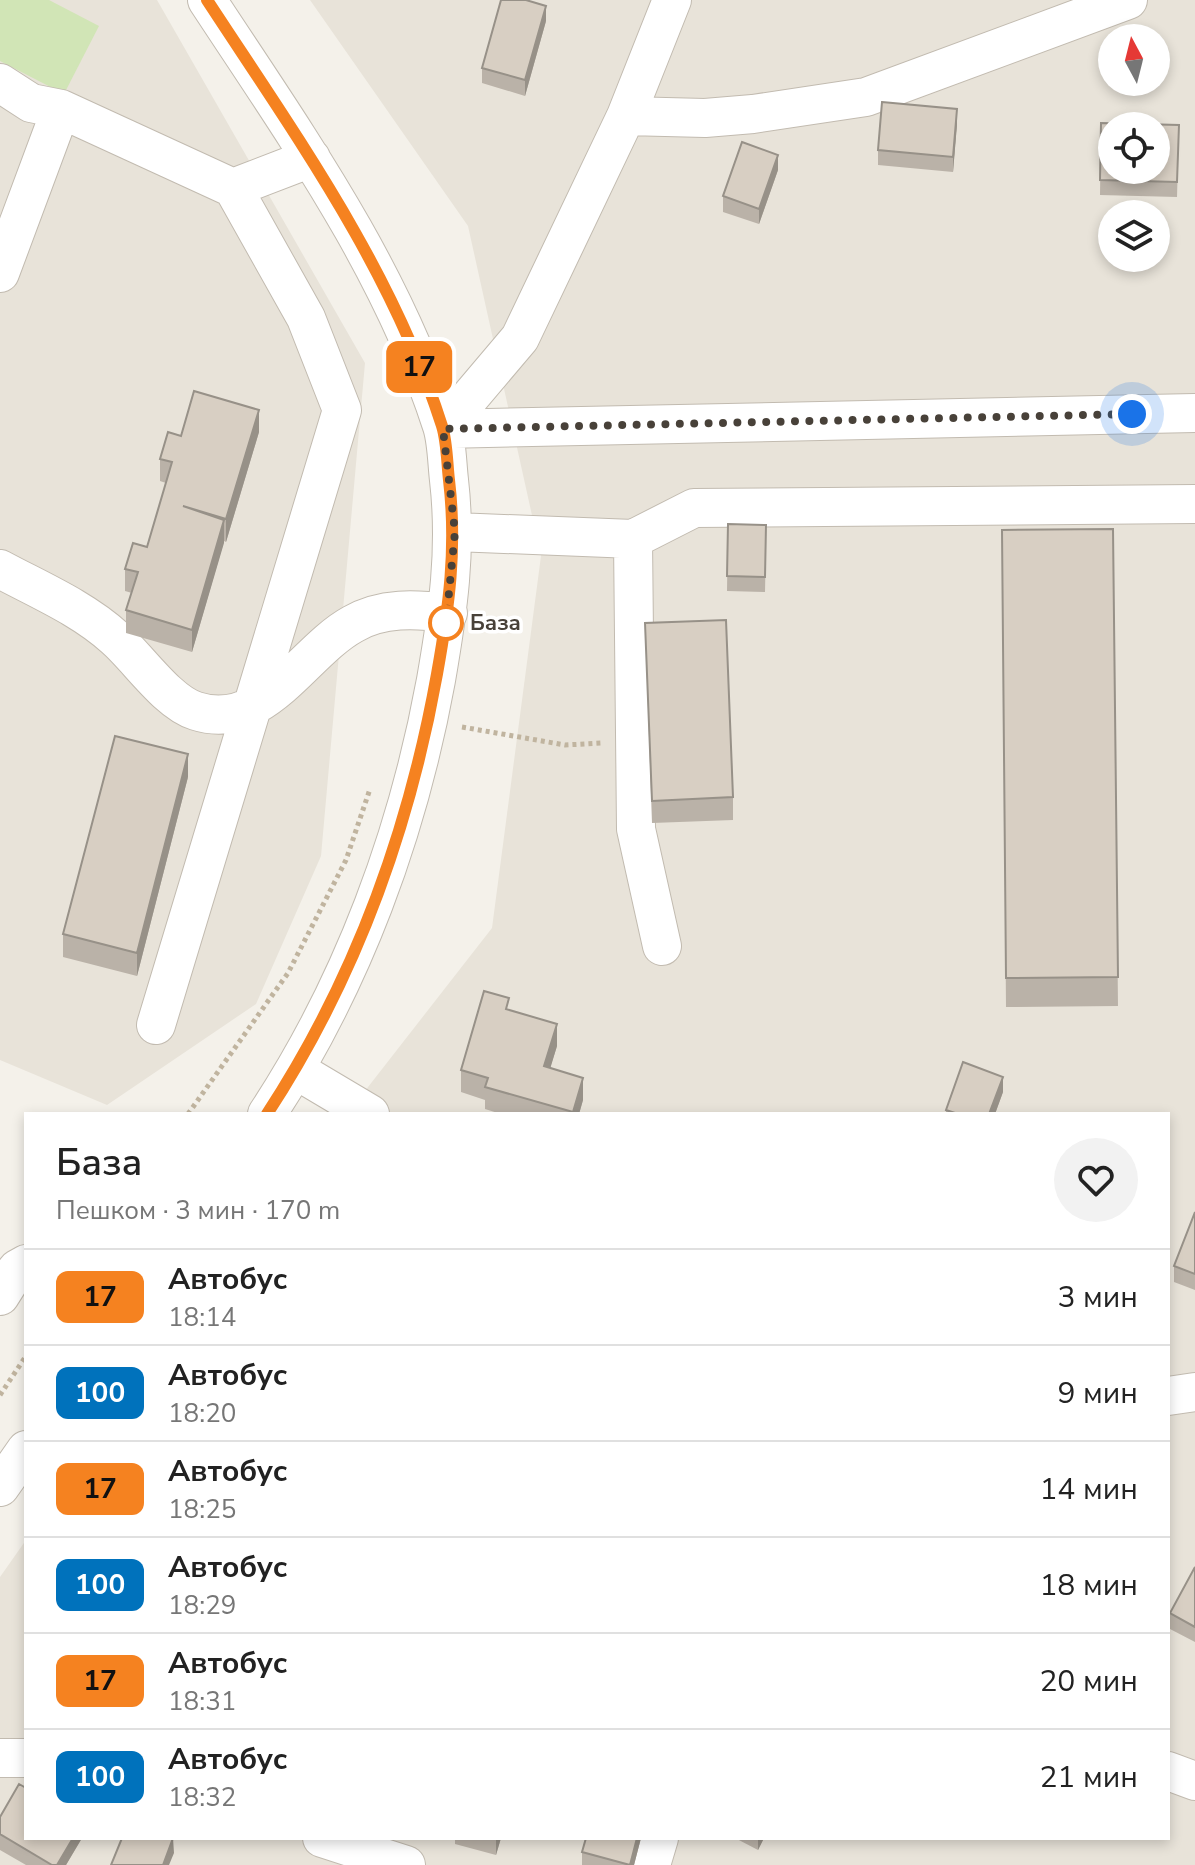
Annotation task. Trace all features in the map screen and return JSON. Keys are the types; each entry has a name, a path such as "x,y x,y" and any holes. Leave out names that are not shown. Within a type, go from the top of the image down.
{"street":[{"path":"207,0 370,254 443,429 455,532 448,613 422,758 374,908 296,1070 268,1112"},
{"path":"443,429 520,338 626,116 672,0"},
{"path":"626,116 705,118 866,97 1128,0"},
{"path":"0,83 31,103 61,109 233,188 306,318 342,410 156,1025"},
{"path":"0,273 61,109"},
{"path":"233,188 311,158"},
{"path":"443,429 1195,413"},
{"path":"455,532 633,539 694,508 1195,504"},
{"path":"633,539 636,829 662,946"},
{"path":"0,569 82,613 115,638 156,680 192,710 215,716 241,713 252,706 353,624 381,613 406,610 448,613"},
{"path":"296,1070 367,1112"},
{"path":"0,1296 17,1269 24,1265"},
{"path":"1170,1396 1195,1392"},
{"path":"0,1487 24,1453"},
{"path":"0,1758 24,1758"},
{"path":"1170,1772 1195,1781"},
{"path":"328,1840 406,1865"},
{"path":"651,1865 658,1840"}],"path":[{"path":"450,724 565,745 635,741"},
{"path":"189,1112 288,973 346,860 374,778"},
{"path":"0,1395 24,1359"}],"shaded area":[{"path":"0,0 157,0 365,363 321,856 256,1004 107,1105 0,1060"},
{"path":"310,0 1195,0 1195,1865 0,1865 0,1577 24,1543 24,1840 1170,1840 1170,1112 349,1112 492,928 541,556 468,226"}],"green space":[{"path":"0,0 49,0 99,26 64,94 0,61"}],"building":[{"path":"501,0 526,0 546,6 525,80 482,68"},
{"path":"882,102 957,109 953,157 878,150"},
{"path":"1170,125 1179,125 1177,182 1170,182"},
{"path":"742,142 778,155 759,209 723,196"},
{"path":"194,391 259,410 226,519 183,506 224,520 192,630 126,610 138,572 125,569 133,543 147,547 172,462 160,459 168,432 181,436"},
{"path":"728,524 766,525 765,577 727,576"},
{"path":"1113,529 1118,977 1006,978 1002,530"},
{"path":"726,620 733,797 652,801 645,623"},
{"path":"115,736 188,754 137,953 63,934"},
{"path":"484,991 509,998 506,1009 557,1024 544,1066 583,1078 573,1112 485,1087 488,1078 461,1070"},
{"path":"963,1062 1003,1077 990,1112 946,1110"},
{"path":"1195,1212 1195,1274 1174,1266"},
{"path":"1195,1567 1195,1627 1170,1613"},
{"path":"19,1784 24,1787 24,1840 72,1840 57,1865 52,1865 0,1834 0,1817"},
{"path":"121,1840 172,1840 163,1865 111,1865"},
{"path":"585,1840 636,1840 630,1865 582,1852"}],"bus line":[{"name":"17","path":"207,0 370,254 443,429 455,532 448,613 422,758 374,908 296,1070 268,1112"}],"place":[{"name":"База","path":"446,623"}],"route":[{"path":"446,623 455,532 443,429 1132,414"}]}
